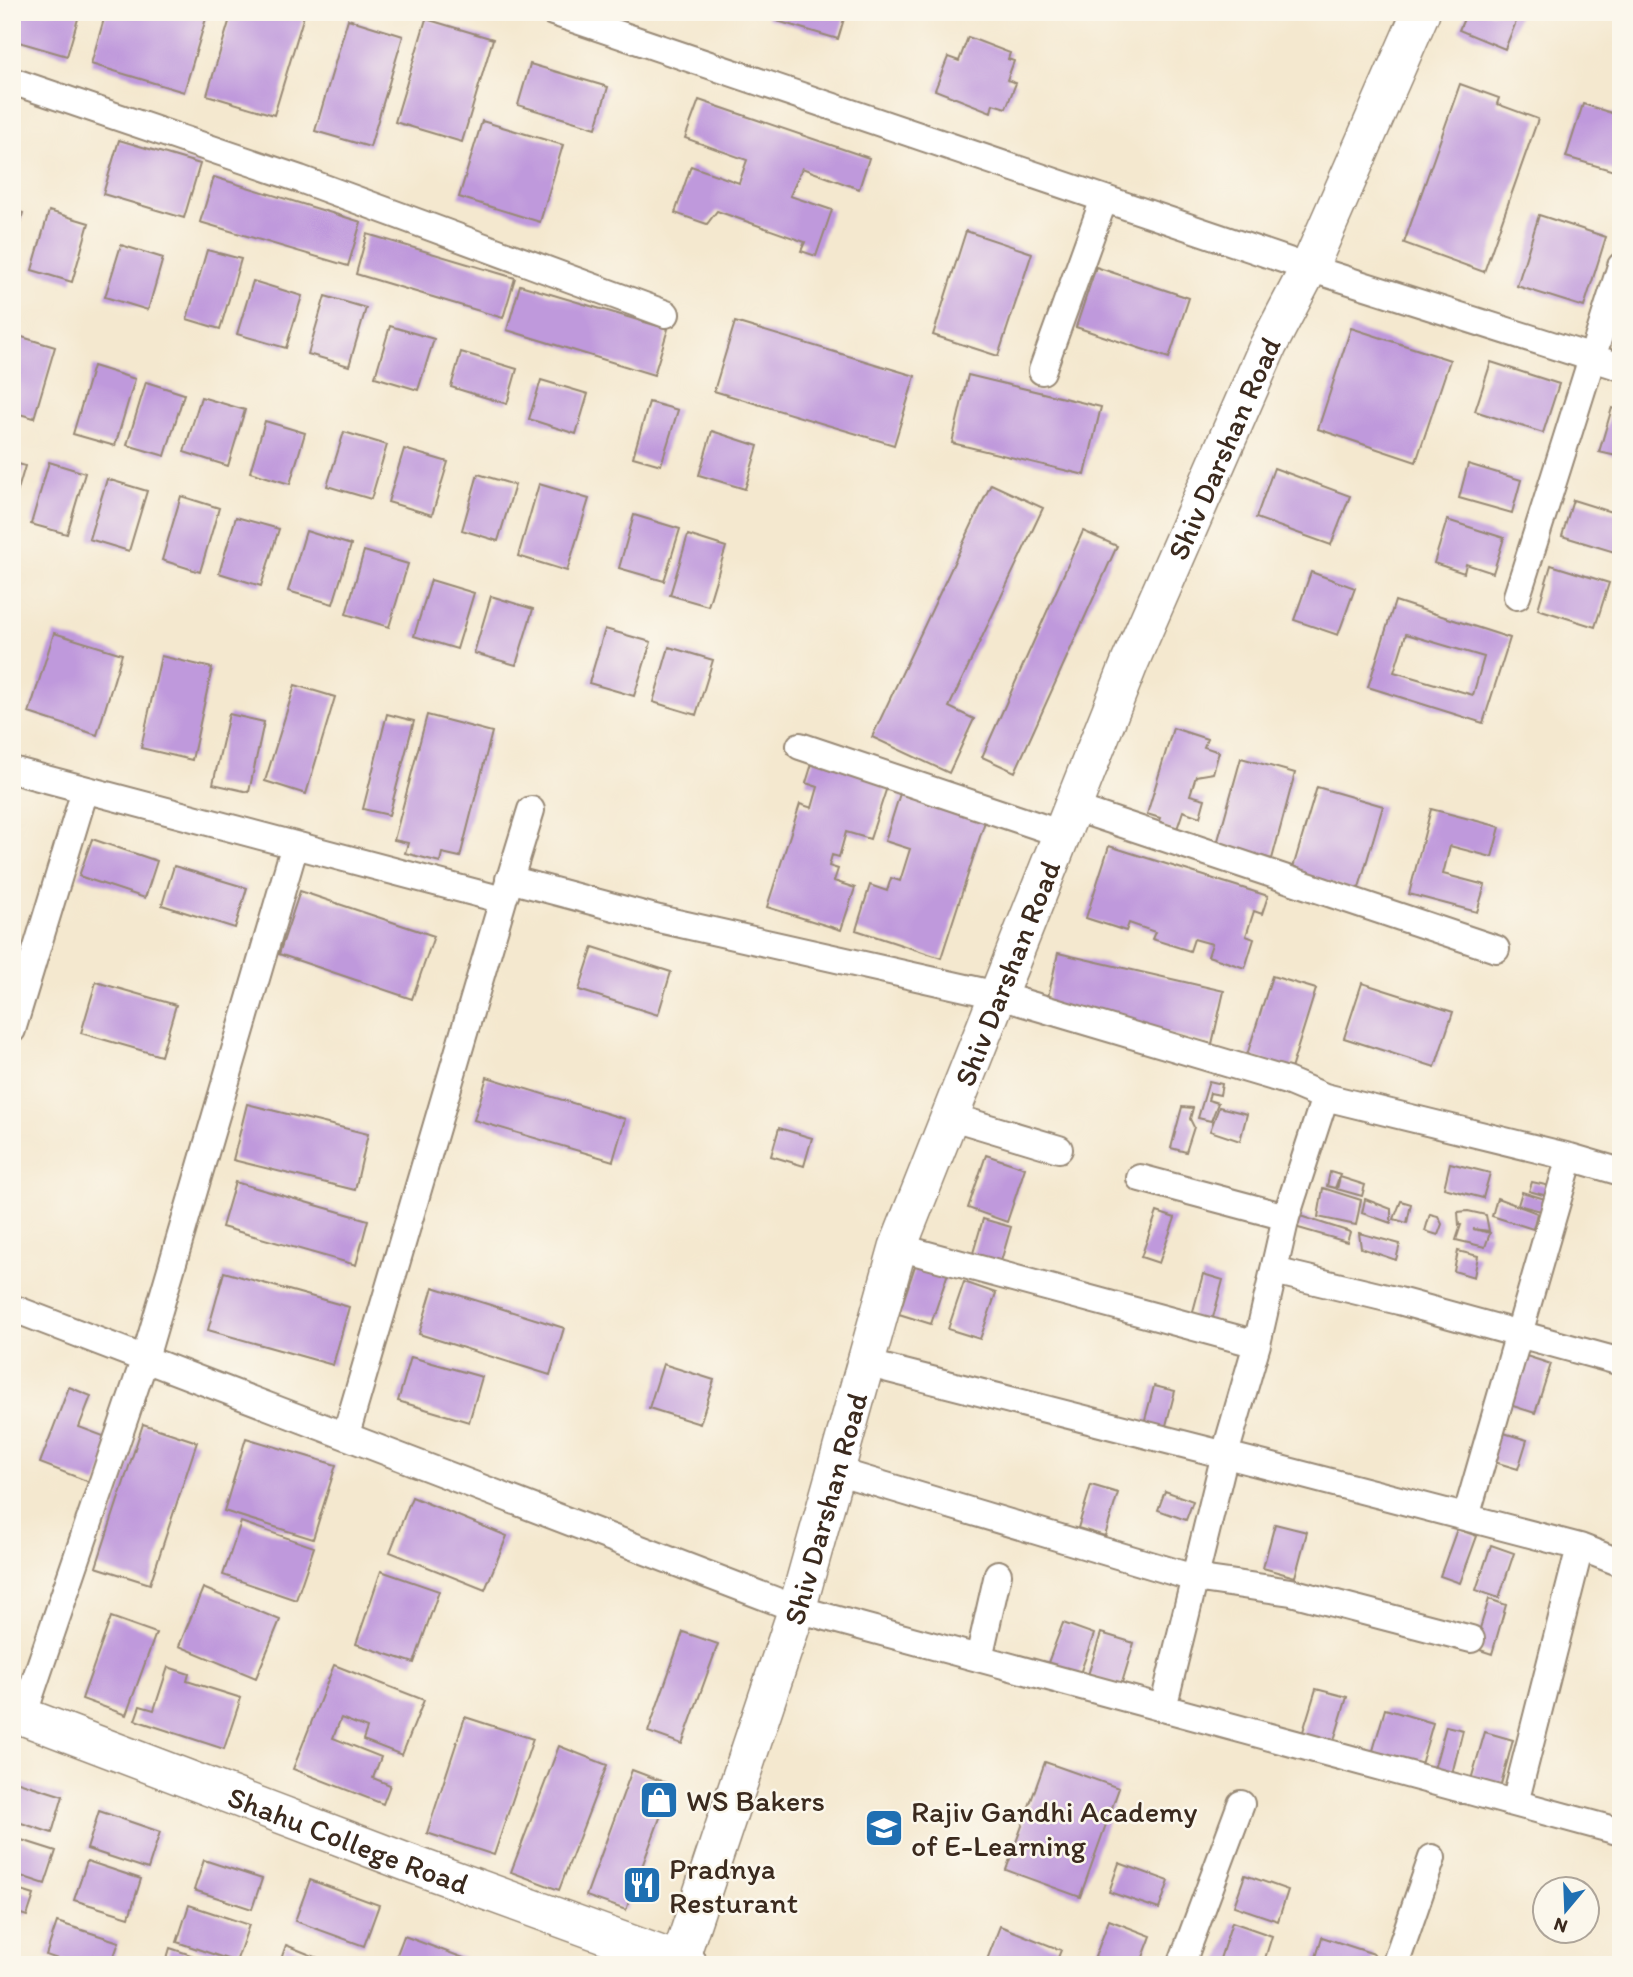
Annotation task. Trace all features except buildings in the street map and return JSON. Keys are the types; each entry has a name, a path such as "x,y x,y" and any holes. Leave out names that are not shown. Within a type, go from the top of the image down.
{"street":[{"path":"553,12 1309,268 1621,366"},
{"name":"Shiv Darshan Road","path":"682,1964 797,1609 898,1247 1130,662 1268,346 1309,268 1421,12"},
{"path":"12,81 300,179 666,314"},
{"path":"1042,371 1104,199"},
{"path":"1517,596 1621,266"},
{"path":"800,746 1067,820 1496,948"},
{"path":"12,770 295,845 659,919 997,995 1287,1081 1325,1097 1621,1172"},
{"path":"12,1030 85,790"},
{"path":"346,1434 531,810"},
{"path":"18,1714 145,1358 295,845"},
{"path":"1163,1708 1225,1454 1257,1343 1286,1217 1325,1097"},
{"path":"949,1116 1059,1149"},
{"path":"1466,1517 1570,1157"},
{"path":"1140,1178 1286,1217"},
{"path":"898,1247 1257,1343"},
{"path":"1274,1271 1399,1301 1621,1362"},
{"path":"12,1308 797,1609 1621,1832"},
{"path":"865,1363 1580,1547 1621,1563"},
{"path":"836,1471 1194,1578 1291,1592 1471,1639"},
{"path":"1515,1803 1580,1547"},
{"path":"979,1658 998,1574"},
{"name":"Shahu College Road","path":"18,1714 682,1964"},
{"path":"1181,1965 1241,1804"},
{"path":"1395,1965 1432,1858"}],"place":[{"name":"WS Bakers","path":"659,1800"},
{"name":"Rajiv Gandhi Academy of E-Learning","path":"884,1828"},
{"name":"Pradnya Resturant","path":"642,1885"}]}
